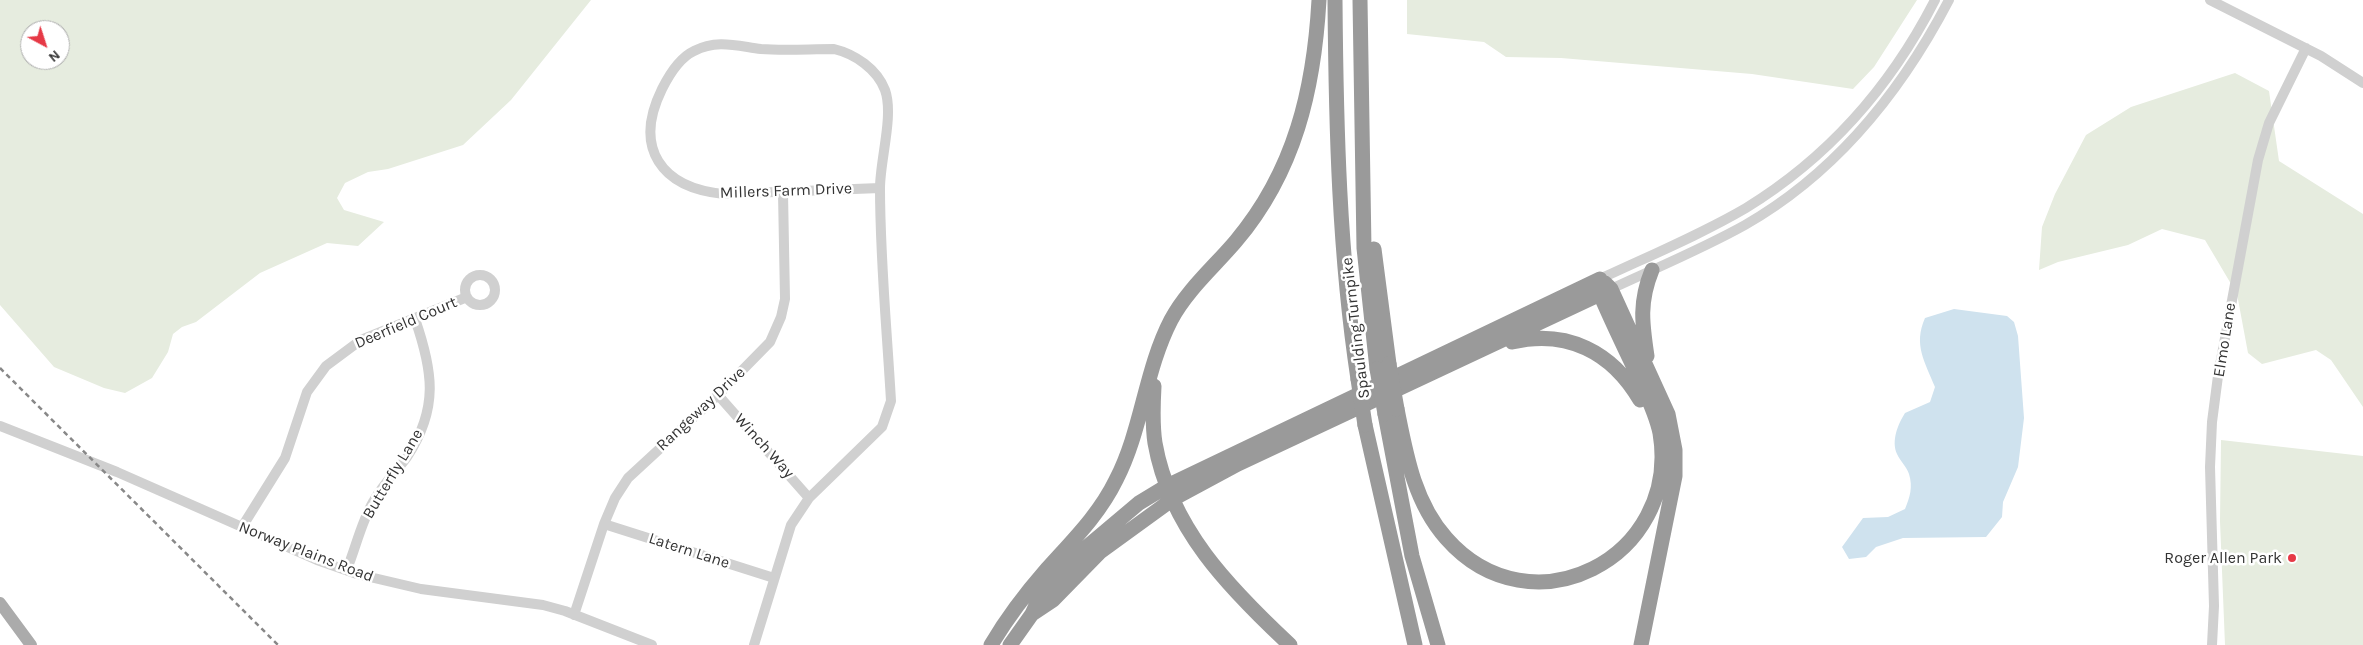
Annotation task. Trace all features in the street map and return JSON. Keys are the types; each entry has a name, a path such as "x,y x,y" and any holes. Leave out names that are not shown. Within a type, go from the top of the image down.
{"highway":[{"path":"991,645 1016,605 1093,518 1116,481 1136,429 1155,362 1171,319 1184,299 1236,241 1256,214 1279,175 1291,149 1303,114 1311,80 1319,0"},
{"name":"Spaulding Turnpike","path":"1336,0 1336,70 1345,260 1352,338 1365,425 1415,645"},
{"name":"Spaulding Turnpike","path":"1360,0 1364,248 1391,412 1402,509 1438,645"},
{"path":"1652,270 1645,287 1642,312 1647,357 1656,388"},
{"path":"1170,492 1238,464 1461,359 1604,287"},
{"path":"1604,287 1656,388 1672,427 1675,476 1641,645"},
{"path":"1391,412 1421,498 1438,528 1463,555 1494,574 1516,580 1554,581 1580,576 1606,563 1619,553 1641,528 1651,508 1657,491 1660,433 1652,406 1604,287"},
{"path":"1010,645 1032,614 1053,600 1100,552 1170,492 1604,287"},
{"path":"1461,359 1527,339 1557,339 1583,346 1608,362 1627,380 1651,423 1660,455"},
{"path":"1155,362 1155,442 1170,492 1181,520 1222,579 1290,645"}],"main road":[{"path":"0,603 31,645"}],"street":[{"path":"1604,287 1768,194 1815,158 1840,134 1882,86 1916,36 1935,0"},
{"path":"1604,287 1652,270 1724,236 1761,216 1796,191 1857,136 1896,89 1925,45 1949,0"},
{"path":"2210,0 2306,48 2363,83"},
{"name":"Millers Farm Drive","path":"754,645 791,525 809,498 882,427 891,401 880,188 888,102 880,81 864,63 855,57 834,49 760,49 729,43 715,44 693,51 678,63 659,96 650,132 655,157 668,175 682,185 702,192 724,194 880,188"},
{"name":"Elmo Lane","path":"2212,645 2214,606 2210,468 2212,422 2218,376 2258,160 2269,123 2306,48"},
{"name":"Rangeway Drive","path":"574,614 604,524 615,498 628,478 718,395 770,342 782,317 785,299 786,272 782,193"},
{"name":"Deerfield Court","path":"242,528 285,458 302,404 319,373 351,345 382,330 415,319 467,297"},
{"name":"Butterfly Lane","path":"346,569 373,501 413,447 425,416 430,394 430,371 415,319"},
{"name":"Winch Way","path":"718,395 809,498"},
{"name":"Norway Plains Road","path":"0,426 117,472 317,560 400,585 521,602 574,614 652,645"},
{"name":"Latern Lane","path":"604,524 774,578"}],"shaded area":[{"path":"0,0 591,0 511,100 463,145 388,169 368,172 345,183 337,198 344,210 384,222 358,246 327,243 260,273 196,322 182,327 173,334 168,352 152,378 125,393 104,388 54,367 0,305"},
{"path":"1407,0 1917,0 1874,67 1853,89 1752,74 1561,58 1506,57 1484,42 1407,34"},
{"path":"2235,73 2269,91 2279,161 2363,214 2363,407 2331,360 2316,350 2262,364 2248,353 2237,294 2205,240 2162,229 2128,245 2058,262 2039,270 2042,227 2055,194 2086,135 2131,107"},
{"name":"Roger Allen Park","path":"2221,440 2363,456 2363,645 2225,645 2220,521"}],"water":[{"path":"1954,309 2007,316 2014,322 2018,336 2024,418 2018,467 2003,502 2002,517 1986,537 1903,538 1876,547 1866,557 1849,559 1842,547 1863,518 1888,517 1905,509 1910,496 1911,483 1908,471 1895,449 1896,433 1905,413 1930,402 1935,387 1924,361 1920,345 1925,318"}],"railway":[{"path":"0,368 278,645"}],"place":[{"name":"Roger Allen Park","path":"2292,558"}]}
